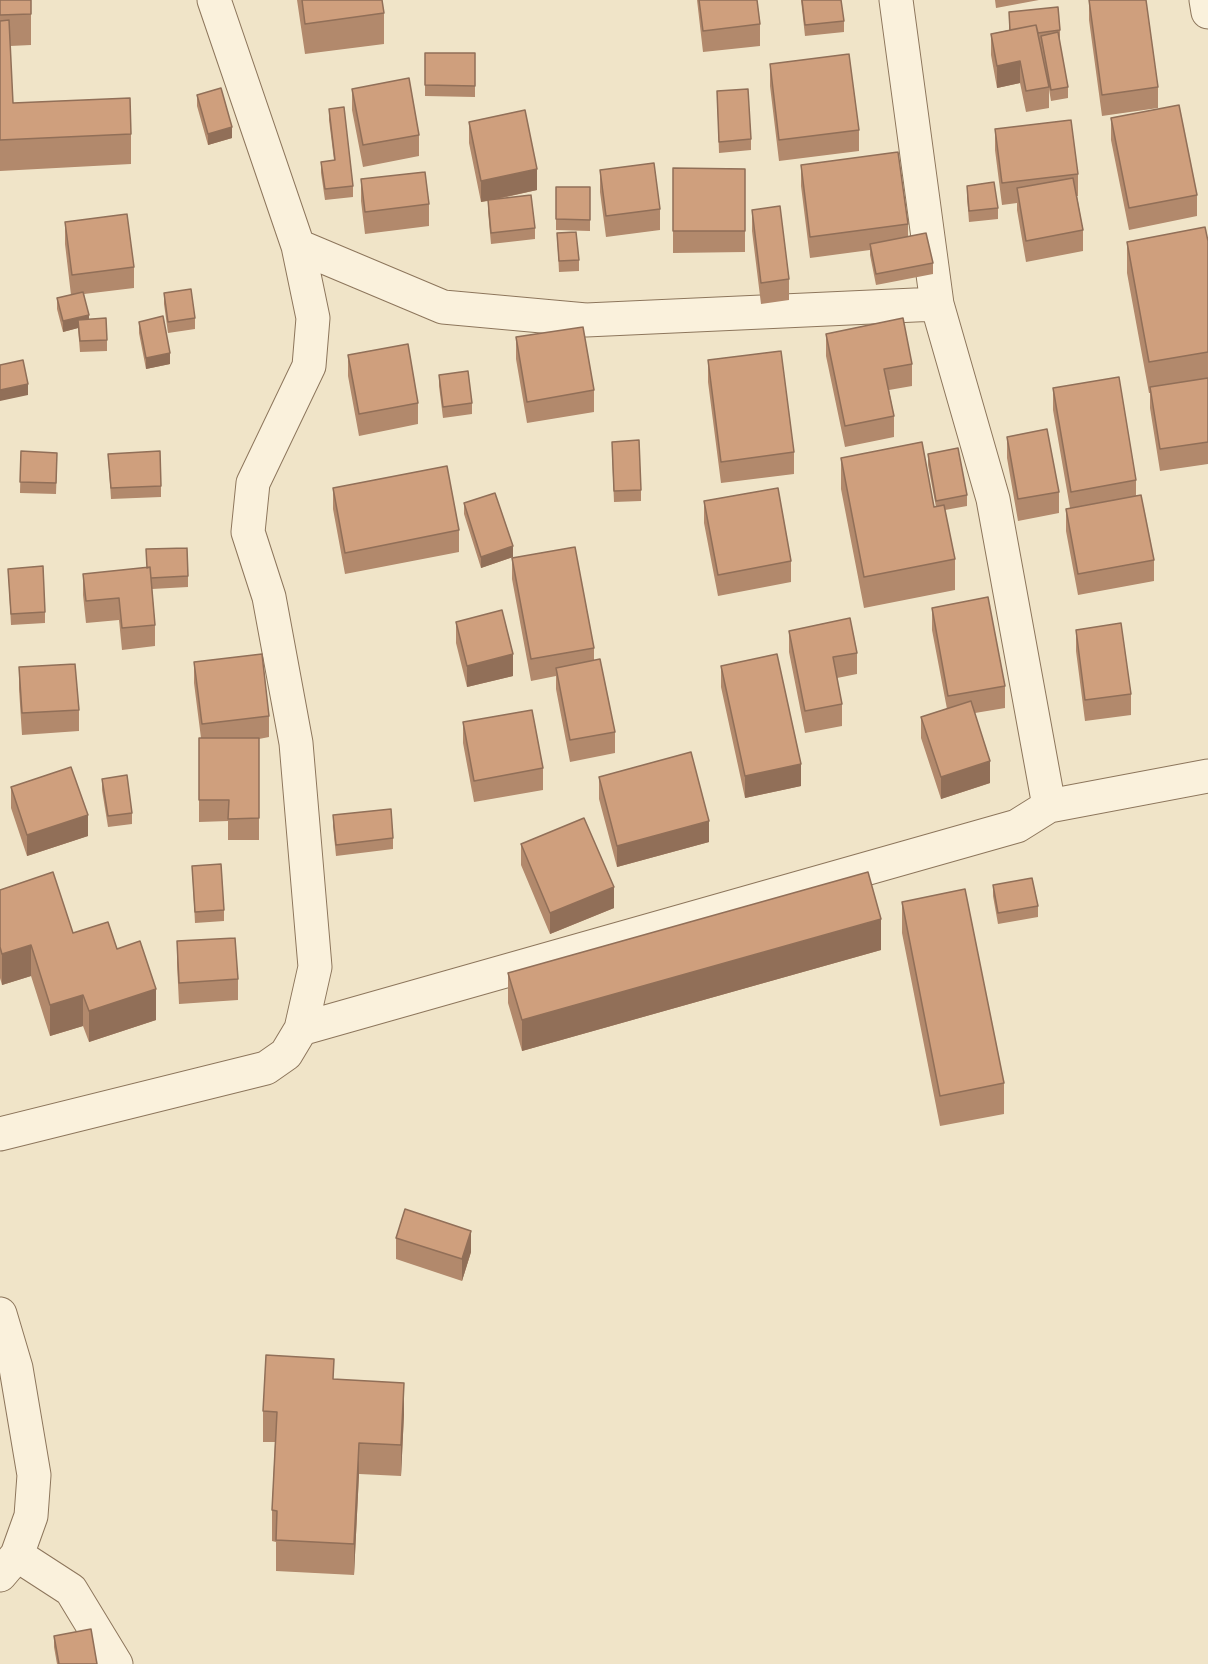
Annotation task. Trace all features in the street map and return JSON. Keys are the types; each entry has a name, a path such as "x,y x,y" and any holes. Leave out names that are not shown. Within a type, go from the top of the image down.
{"street":[{"path":"0,1134 266,1068 286,1054 301,1029 315,967 296,743 269,597 248,532 253,483 309,366 313,318 298,246 214,0"},
{"path":"896,0 937,304 993,499 1049,806"},
{"path":"1206,0 1208,12"},
{"path":"298,246 443,307 574,319 937,304"},
{"path":"301,1029 1017,826 1049,806 1208,776"},
{"path":"0,1314 16,1368 34,1475 31,1516 8,1565 71,1590 116,1664"}],"building":[{"path":"0,0 31,0 31,14 0,15"},
{"path":"302,0 382,0 384,13 305,24"},
{"path":"699,0 757,0 760,24 703,31"},
{"path":"802,0 841,0 844,21 805,25"},
{"path":"1089,0 1146,0 1158,87 1102,95"},
{"path":"1058,7 1060,30 1038,33 1036,25 1010,30 1009,12"},
{"path":"9,20 13,103 130,98 131,134 0,140 0,21"},
{"path":"1036,25 1049,87 1026,91 1020,61 997,66 991,34"},
{"path":"1058,32 1068,87 1051,90 1041,36"},
{"path":"425,53 475,53 475,86 425,85"},
{"path":"849,54 859,130 779,140 770,64"},
{"path":"409,78 419,135 363,145 352,89"},
{"path":"221,88 232,127 208,134 197,95"},
{"path":"748,89 751,139 719,142 717,91"},
{"path":"1179,105 1197,195 1129,208 1111,118"},
{"path":"344,107 353,186 325,189 321,162 335,160 329,109"},
{"path":"525,110 537,169 481,181 469,122"},
{"path":"1071,120 1078,174 1002,183 995,129"},
{"path":"898,152 908,224 810,237 801,165"},
{"path":"654,163 660,209 606,216 600,170"},
{"path":"673,168 745,169 745,231 673,231"},
{"path":"425,172 429,204 365,212 361,179"},
{"path":"1073,178 1083,230 1026,241 1017,188"},
{"path":"994,182 998,208 969,211 967,186"},
{"path":"556,187 590,187 590,220 556,219"},
{"path":"531,195 535,228 491,233 488,200"},
{"path":"780,206 789,279 761,283 752,210"},
{"path":"127,214 134,267 72,275 65,222"},
{"path":"1205,227 1208,241 1208,352 1149,362 1127,242"},
{"path":"576,232 579,260 559,261 557,233"},
{"path":"926,233 933,263 876,274 870,244"},
{"path":"191,289 195,318 168,322 164,293"},
{"path":"83,292 89,315 63,321 57,298"},
{"path":"163,316 170,353 146,358 139,322"},
{"path":"106,318 107,340 80,341 78,320"},
{"path":"903,318 912,364 884,369 894,416 845,426 826,334"},
{"path":"583,327 594,390 527,402 516,337"},
{"path":"408,344 418,403 359,414 348,355"},
{"path":"781,351 794,452 721,462 708,360"},
{"path":"23,360 28,384 0,390 0,365"},
{"path":"468,371 472,403 443,407 439,375"},
{"path":"1119,377 1136,480 1071,492 1053,388"},
{"path":"1208,378 1208,442 1160,449 1150,387"},
{"path":"1047,429 1059,492 1018,499 1007,437"},
{"path":"639,440 641,490 614,491 612,442"},
{"path":"922,442 934,507 944,505 955,559 864,577 841,458"},
{"path":"958,448 967,495 936,501 928,454"},
{"path":"21,451 57,453 56,483 20,482"},
{"path":"160,451 161,486 111,488 108,454"},
{"path":"447,466 459,530 345,553 333,488"},
{"path":"778,488 791,561 718,575 704,501"},
{"path":"495,493 513,546 481,557 464,503"},
{"path":"1141,495 1154,560 1078,574 1066,509"},
{"path":"575,547 594,648 531,659 512,558"},
{"path":"187,548 188,576 151,578 150,567 147,568 146,549"},
{"path":"43,566 45,612 11,614 8,569"},
{"path":"150,567 155,625 122,628 119,598 86,601 83,574"},
{"path":"988,597 1005,686 948,696 932,608"},
{"path":"502,610 513,654 467,666 456,622"},
{"path":"850,618 857,653 833,657 842,704 805,711 789,631"},
{"path":"1121,623 1131,694 1085,700 1076,630"},
{"path":"262,654 269,716 202,724 194,662"},
{"path":"777,654 801,764 745,776 721,666"},
{"path":"600,659 615,732 570,740 556,668"},
{"path":"75,664 79,710 22,713 19,667"},
{"path":"971,701 990,761 941,777 921,717"},
{"path":"532,710 543,768 474,781 463,722"},
{"path":"199,738 259,738 259,818 228,819 229,800 199,800"},
{"path":"691,752 709,821 617,846 599,777"},
{"path":"71,767 88,815 27,835 11,787"},
{"path":"127,775 132,813 108,816 102,779"},
{"path":"391,809 393,838 336,845 333,815"},
{"path":"584,818 614,887 550,913 521,844"},
{"path":"221,864 224,910 195,912 192,866"},
{"path":"53,872 73,933 108,922 117,949 140,941 156,989 89,1011 83,995 50,1005 31,945 2,954 0,890"},
{"path":"868,872 881,919 522,1020 508,973"},
{"path":"1032,878 1038,906 998,913 993,885"},
{"path":"965,889 1004,1083 940,1096 902,902"},
{"path":"235,938 238,979 179,983 177,941"},
{"path":"405,1209 471,1231 462,1259 396,1238"},
{"path":"266,1355 334,1359 333,1379 404,1383 401,1445 359,1443 354,1544 276,1540 277,1511 272,1510 277,1412 263,1411"},
{"path":"91,1629 97,1664 59,1664 54,1636"}]}
